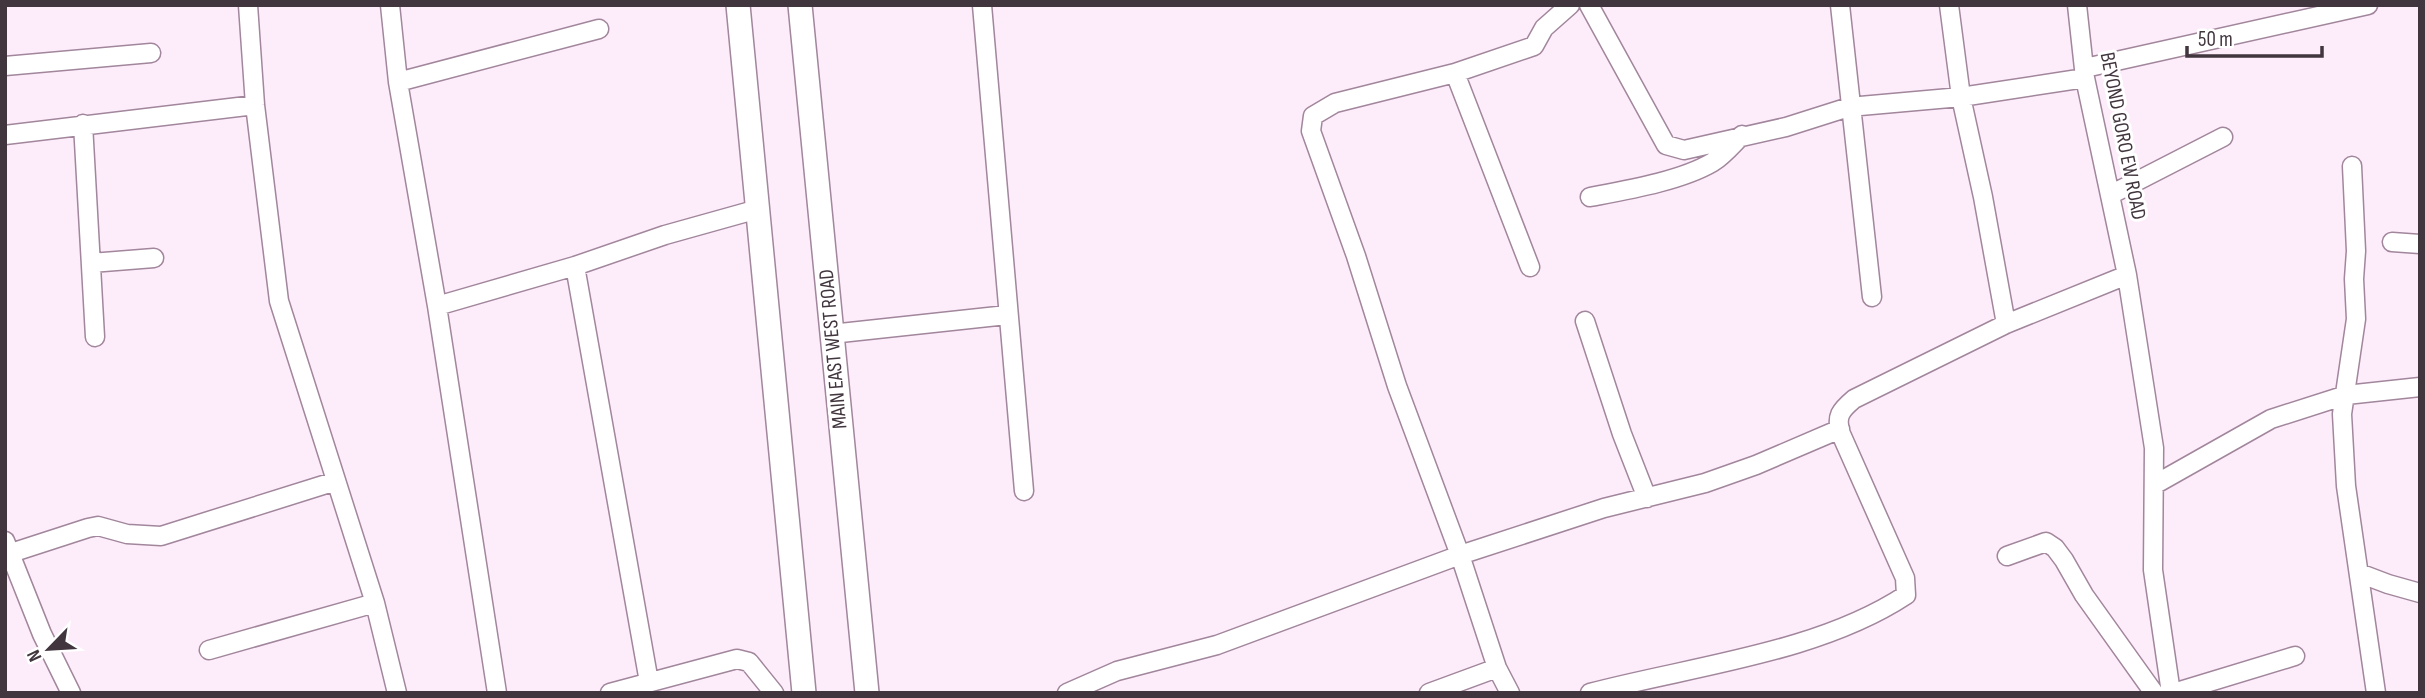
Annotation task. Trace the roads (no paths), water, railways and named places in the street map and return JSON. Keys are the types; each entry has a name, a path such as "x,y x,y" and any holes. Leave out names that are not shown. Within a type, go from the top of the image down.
{"main road":[{"path":"738,5 804,693"},
{"name":"MAIN EAST WEST ROAD","path":"800,5 867,693"}],"street":[{"path":"248,5 255,105 279,301 375,603 397,693"},
{"path":"390,5 398,82 437,306 497,693"},
{"path":"982,5 1024,491"},
{"path":"1510,693 1497,668 1460,555 1397,386 1356,256 1311,131 1313,116 1335,103 1455,73 1534,46 1544,28 1570,5"},
{"path":"1589,5 1666,145 1684,150 1786,127 1849,107 1961,96 2085,73 2368,5"},
{"path":"1840,5 1849,107 1872,297"},
{"path":"1949,5 1961,96 2006,324"},
{"name":"BEYOND GORO EW ROAD","path":"2077,5 2085,73 2127,275 2154,448 2153,570 2172,693"},
{"path":"398,82 599,29"},
{"path":"5,66 151,53"},
{"path":"1455,73 1530,267"},
{"path":"5,135 255,105"},
{"path":"83,124 95,337"},
{"path":"1590,197 1634,189 1693,171 1721,156 1742,135"},
{"path":"2110,195 2223,137"},
{"path":"2352,166 2356,319 2342,414 2346,486 2376,693"},
{"path":"437,306 758,209"},
{"path":"2392,242 2420,244"},
{"path":"91,263 154,258"},
{"path":"575,266 649,682"},
{"path":"1590,693 1839,631 1906,595 1905,578 1840,429 1839,415 1854,399 2006,324 2127,275"},
{"path":"831,334 1007,315"},
{"path":"1585,321 1622,434 1647,498"},
{"path":"2154,485 2271,419 2346,395 2420,387"},
{"path":"1067,693 1117,671 1217,645 1460,555 1604,508 1705,483 1756,465 1840,429"},
{"path":"71,693 42,634 8,547 98,526 128,534 161,536 336,481"},
{"path":"2007,556 2046,542 2055,548 2147,690"},
{"path":"2359,573 2420,593"},
{"path":"209,650 375,603"},
{"path":"2172,693 2295,656"},
{"path":"610,693 737,659 749,662 774,693"},
{"path":"1429,693 1497,668"}]}
